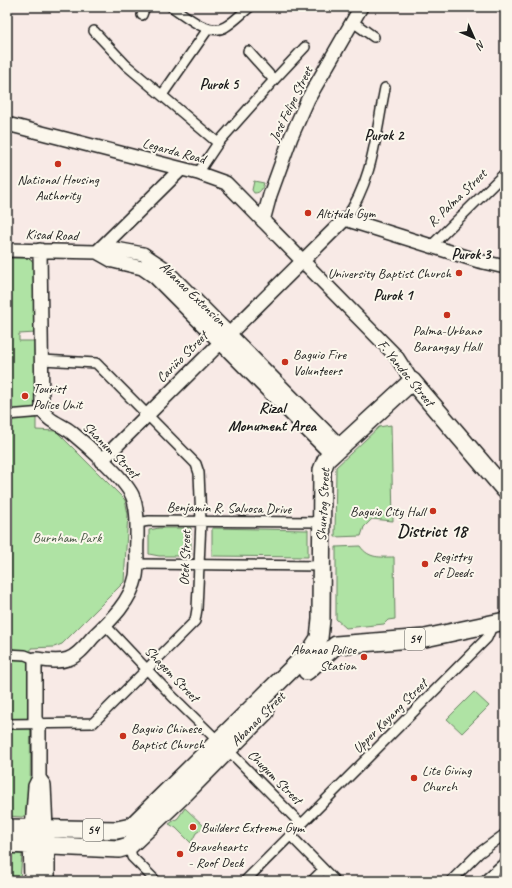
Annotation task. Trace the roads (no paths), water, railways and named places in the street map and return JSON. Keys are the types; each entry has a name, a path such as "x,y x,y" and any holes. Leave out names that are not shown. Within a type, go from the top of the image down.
{"highway":[{"name":"Shuntog Street","path":"312,649 319,638 321,619 322,470 326,460 335,450 412,381"},
{"name":"F. Yandoc Street","path":"412,381 505,490"},
{"name":"Shuntog Street","path":"321,619 327,635 336,645"},
{"name":"54","path":"336,645 425,638 499,622"},
{"name":"Abanao Street","path":"274,695 336,645"},
{"name":"Abanao Street","path":"39,837 119,850 129,846 144,834 223,746 274,695 312,649"},
{"name":"Abanao Street","path":"39,837 117,830 131,827 223,746"},
{"name":"54","path":"7,828 39,837"},
{"name":"54","path":"7,844 39,837"},
{"path":"35,879 39,837"}],"street":[{"path":"172,7 208,29 220,29 226,27 250,7"},
{"name":"José Felipe Street","path":"263,221 270,195 291,137 308,99 361,7"},
{"path":"353,22 374,37"},
{"path":"162,95 208,29"},
{"path":"94,31 126,64 218,143"},
{"path":"198,173 218,143 305,47"},
{"path":"248,51 274,80"},
{"path":"345,219 353,209 363,185 376,140 378,119 385,88"},
{"name":"Legarda Road","path":"7,124 198,173 226,183 302,260"},
{"path":"97,252 182,169"},
{"name":"R. Palma Street","path":"431,246 505,173"},
{"name":"R. Palma Street","path":"345,219 479,261 505,267"},
{"name":"Cariño Street","path":"101,461 224,337 345,219"},
{"name":"Kisad Road","path":"7,250 97,252"},
{"path":"7,415 43,412 40,250"},
{"name":"Abanao Extension","path":"97,252 113,261 142,268 165,278 335,450"},
{"name":"F. Yandoc Street","path":"302,260 396,356 412,381"},
{"name":"Otek Street","path":"7,724 39,725 93,723 195,621 197,609 201,521 199,468 96,363 42,360"},
{"name":"Shanum Street","path":"40,659 56,662 69,659 77,654 106,626 130,594 137,564 137,523 131,494 101,461 71,432 47,418 43,412"},
{"name":"Benjamin R. Salvosa Drive","path":"137,523 148,521 321,522"},
{"path":"137,564 322,566"},
{"name":"Upper Kayang Street","path":"245,881 487,638 499,622"},
{"name":"Shagem Street","path":"106,626 223,746"},
{"path":"7,654 26,655 40,659 44,718 39,725 39,778 35,786 39,837"},
{"name":"Chugum Street","path":"223,746 302,825"},
{"path":"451,881 462,869 505,834"},
{"path":"291,836 335,881"},
{"path":"129,846 132,857 156,881"},
{"path":"484,881 505,862"},
{"path":"312,881 323,870"}],"place":[{"name":"National Housing Authority","path":"58,164"},
{"name":"Altitude Gym","path":"308,213"},
{"name":"University Baptist Church","path":"459,273"},
{"name":"Palma-Urbano Barangay Hall","path":"447,315"},
{"name":"Baguio Fire Volunteers","path":"285,362"},
{"name":"Tourist Police Unit","path":"25,396"},
{"name":"Baguio City Hall","path":"433,511"},
{"name":"Registry of Deeds","path":"425,564"},
{"name":"Abanao Police Station","path":"364,657"},
{"name":"Baguio Chinese Baptist Church","path":"123,736"},
{"name":"Lite Giving Church","path":"414,778"},
{"name":"Builders Extreme Gym","path":"193,827"},
{"name":"Bravehearts - Roof Deck","path":"180,854"}],"district":[{"name":"Purok 5","path":"219,84"},
{"name":"Purok 2","path":"384,135"},
{"name":"Purok 3","path":"471,254"},
{"name":"Purok 1","path":"393,295"},
{"name":"Rizal Monument Area","path":"272,417"},
{"name":"District 18","path":"432,531"}],"park label":[{"name":"Burnham Park","path":"67,537"}]}
